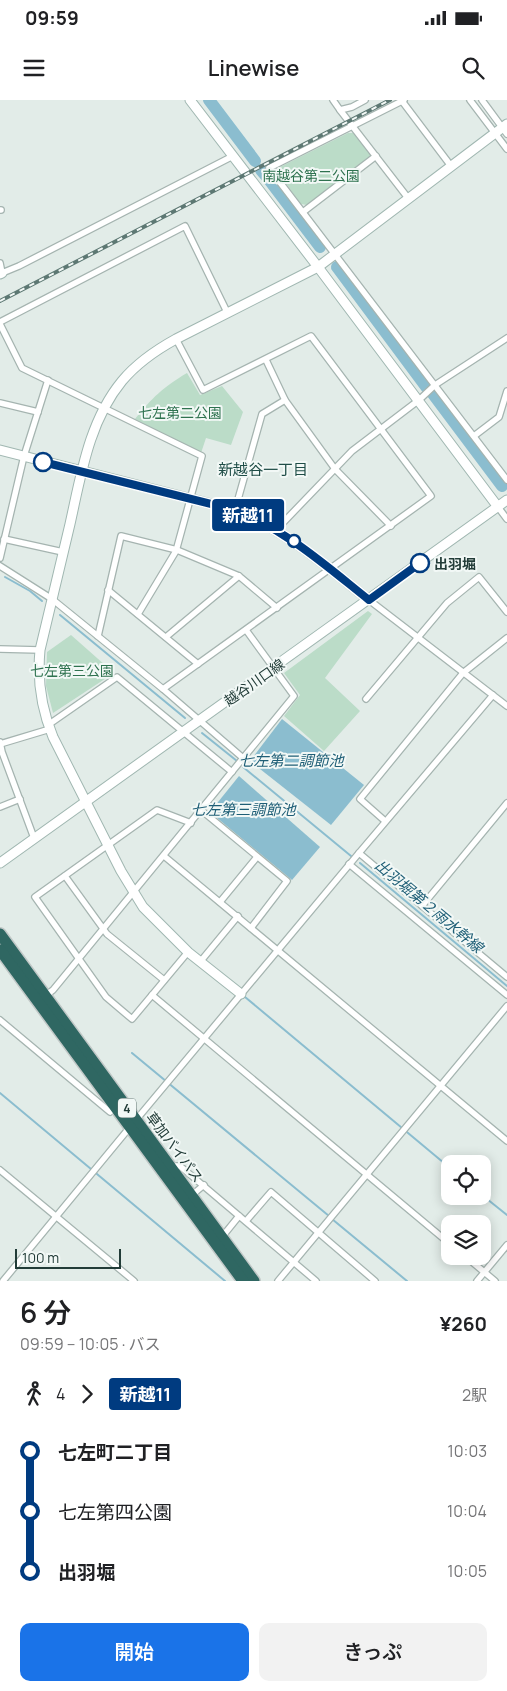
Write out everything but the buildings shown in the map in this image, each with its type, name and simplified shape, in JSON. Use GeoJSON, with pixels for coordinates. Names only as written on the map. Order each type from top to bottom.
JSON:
{"type":"FeatureCollection","features":[{"type":"Feature","properties":{"kind":"highway","name":"草加バイパス"},"geometry":{"type":"LineString","coordinates":[[0,934],[243,1281]]}},
{"type":"Feature","properties":{"kind":"highway","name":"草加バイパス"},"geometry":{"type":"LineString","coordinates":[[0,950],[115,1107],[133,1124],[172,1168],[254,1281]]}},
{"type":"Feature","properties":{"kind":"street"},"geometry":{"type":"LineString","coordinates":[[190,100],[419,400],[507,519]]}},
{"type":"Feature","properties":{"kind":"street"},"geometry":{"type":"LineString","coordinates":[[333,100],[408,198]]}},
{"type":"Feature","properties":{"kind":"street"},"geometry":{"type":"LineString","coordinates":[[340,110],[352,107],[365,100]]}},
{"type":"Feature","properties":{"kind":"street"},"geometry":{"type":"LineString","coordinates":[[452,166],[403,100],[269,168],[507,480]]}},
{"type":"Feature","properties":{"kind":"street"},"geometry":{"type":"LineString","coordinates":[[470,100],[503,130]]}},
{"type":"Feature","properties":{"kind":"street"},"geometry":{"type":"LineString","coordinates":[[482,100],[503,130],[507,149]]}},
{"type":"Feature","properties":{"kind":"street"},"geometry":{"type":"LineString","coordinates":[[241,994],[188,952],[154,920],[133,893],[44,716],[40,690],[40,650],[92,436],[104,408],[122,381],[159,348],[318,267],[408,198],[503,130]]}},
{"type":"Feature","properties":{"kind":"street"},"geometry":{"type":"LineString","coordinates":[[0,263],[1,273],[233,156]]}},
{"type":"Feature","properties":{"kind":"street"},"geometry":{"type":"LineString","coordinates":[[303,212],[376,156]]}},
{"type":"Feature","properties":{"kind":"street"},"geometry":{"type":"LineString","coordinates":[[138,614],[177,550],[202,456],[22,368],[0,323],[185,226],[227,312]]}},
{"type":"Feature","properties":{"kind":"street"},"geometry":{"type":"LineString","coordinates":[[163,689],[431,496],[311,336],[203,390],[176,339]]}},
{"type":"Feature","properties":{"kind":"street"},"geometry":{"type":"LineString","coordinates":[[277,529],[352,451],[436,385],[507,338]]}},
{"type":"Feature","properties":{"kind":"street"},"geometry":{"type":"LineString","coordinates":[[266,360],[285,400],[335,469],[390,526]]}},
{"type":"Feature","properties":{"kind":"street"},"geometry":{"type":"LineString","coordinates":[[0,558],[24,456],[48,380]]}},
{"type":"Feature","properties":{"kind":"street"},"geometry":{"type":"LineString","coordinates":[[474,436],[498,417],[507,391]]}},
{"type":"Feature","properties":{"kind":"street"},"geometry":{"type":"LineString","coordinates":[[235,510],[262,414],[285,400]]}},
{"type":"Feature","properties":{"kind":"street"},"geometry":{"type":"LineString","coordinates":[[0,403],[38,412]]}},
{"type":"Feature","properties":{"kind":"street"},"geometry":{"type":"LineString","coordinates":[[0,450],[190,498],[235,510],[256,518],[277,529],[507,706]]}},
{"type":"Feature","properties":{"kind":"street","name":"越谷川口線"},"geometry":{"type":"LineString","coordinates":[[0,863],[507,500]]}},
{"type":"Feature","properties":{"kind":"street"},"geometry":{"type":"LineString","coordinates":[[98,636],[120,536],[177,550],[239,576],[277,608]]}},
{"type":"Feature","properties":{"kind":"street"},"geometry":{"type":"LineString","coordinates":[[4,539],[63,552]]}},
{"type":"Feature","properties":{"kind":"street"},"geometry":{"type":"LineString","coordinates":[[0,566],[52,600],[98,636],[243,758]]}},
{"type":"Feature","properties":{"kind":"street"},"geometry":{"type":"LineString","coordinates":[[166,637],[239,576]]}},
{"type":"Feature","properties":{"kind":"street"},"geometry":{"type":"LineString","coordinates":[[366,699],[447,603],[479,577],[507,612]]}},
{"type":"Feature","properties":{"kind":"street"},"geometry":{"type":"LineString","coordinates":[[108,590],[198,664]]}},
{"type":"Feature","properties":{"kind":"street"},"geometry":{"type":"LineString","coordinates":[[45,996],[53,990],[79,959],[294,696],[246,630]]}},
{"type":"Feature","properties":{"kind":"street"},"geometry":{"type":"LineString","coordinates":[[386,821],[360,799],[463,673],[507,638]]}},
{"type":"Feature","properties":{"kind":"street"},"geometry":{"type":"LineString","coordinates":[[0,649],[40,650]]}},
{"type":"Feature","properties":{"kind":"street"},"geometry":{"type":"LineString","coordinates":[[34,838],[0,743],[49,727],[117,676],[232,772]]}},
{"type":"Feature","properties":{"kind":"street"},"geometry":{"type":"LineString","coordinates":[[3,1281],[204,1038],[493,696]]}},
{"type":"Feature","properties":{"kind":"street"},"geometry":{"type":"LineString","coordinates":[[0,807],[20,799]]}},
{"type":"Feature","properties":{"kind":"street"},"geometry":{"type":"LineString","coordinates":[[422,906],[507,803]]}},
{"type":"Feature","properties":{"kind":"street"},"geometry":{"type":"LineString","coordinates":[[188,952],[132,1019],[106,997],[35,897],[157,810],[191,823]]}},
{"type":"Feature","properties":{"kind":"street"},"geometry":{"type":"LineString","coordinates":[[201,810],[287,881],[251,928]]}},
{"type":"Feature","properties":{"kind":"street"},"geometry":{"type":"LineString","coordinates":[[359,853],[507,977]]}},
{"type":"Feature","properties":{"kind":"street"},"geometry":{"type":"LineString","coordinates":[[164,856],[507,1141]]}},
{"type":"Feature","properties":{"kind":"street"},"geometry":{"type":"LineString","coordinates":[[220,902],[257,857]]}},
{"type":"Feature","properties":{"kind":"street"},"geometry":{"type":"LineString","coordinates":[[350,864],[507,995]]}},
{"type":"Feature","properties":{"kind":"street"},"geometry":{"type":"LineString","coordinates":[[65,876],[103,929],[164,980]]}},
{"type":"Feature","properties":{"kind":"street"},"geometry":{"type":"LineString","coordinates":[[200,962],[238,916]]}},
{"type":"Feature","properties":{"kind":"street"},"geometry":{"type":"LineString","coordinates":[[152,995],[441,1236]]}},
{"type":"Feature","properties":{"kind":"street"},"geometry":{"type":"LineString","coordinates":[[278,1281],[507,1006]]}},
{"type":"Feature","properties":{"kind":"street"},"geometry":{"type":"LineString","coordinates":[[0,1020],[110,1112],[115,1107]]}},
{"type":"Feature","properties":{"kind":"street"},"geometry":{"type":"LineString","coordinates":[[172,1168],[180,1166],[316,1281]]}},
{"type":"Feature","properties":{"kind":"street"},"geometry":{"type":"LineString","coordinates":[[0,1170],[134,1281]]}},
{"type":"Feature","properties":{"kind":"street"},"geometry":{"type":"LineString","coordinates":[[192,1195],[204,1185]]}},
{"type":"Feature","properties":{"kind":"street"},"geometry":{"type":"LineString","coordinates":[[246,1221],[271,1192],[375,1281]]}},
{"type":"Feature","properties":{"kind":"street"},"geometry":{"type":"LineString","coordinates":[[222,1237],[239,1216]]}},
{"type":"Feature","properties":{"kind":"street"},"geometry":{"type":"LineString","coordinates":[[477,1281],[507,1245]]}},
{"type":"Feature","properties":{"kind":"street"},"geometry":{"type":"LineString","coordinates":[[476,1265],[495,1281]]}},
{"type":"Feature","properties":{"kind":"green space","name":"南越谷第二公園"},"geometry":{"type":"Polygon","coordinates":[[[348,133],[353,133],[370,154],[370,157],[307,205],[301,204],[279,174],[280,167],[348,133]]]}},
{"type":"Feature","properties":{"kind":"green space","name":"七左第二公園"},"geometry":{"type":"Polygon","coordinates":[[[187,373],[200,395],[222,386],[243,412],[231,445],[206,438],[201,453],[135,419],[158,393],[187,373]]]}},
{"type":"Feature","properties":{"kind":"green space"},"geometry":{"type":"Polygon","coordinates":[[[368,611],[372,614],[325,678],[360,711],[324,751],[284,716],[300,695],[284,673],[368,611]]]}},
{"type":"Feature","properties":{"kind":"green space","name":"七左第三公園"},"geometry":{"type":"Polygon","coordinates":[[[71,635],[114,673],[53,713],[46,686],[47,652],[71,635]]]}},
{"type":"Feature","properties":{"kind":"water","name":"七左第二調節池"},"geometry":{"type":"Polygon","coordinates":[[[282,719],[364,785],[331,825],[250,761],[282,719]]]}},
{"type":"Feature","properties":{"kind":"water","name":"七左第三調節池"},"geometry":{"type":"Polygon","coordinates":[[[239,776],[320,847],[292,880],[210,812],[239,776]]]}},
{"type":"Feature","properties":{"kind":"waterway"},"geometry":{"type":"LineString","coordinates":[[209,100],[255,161]]}},
{"type":"Feature","properties":{"kind":"waterway"},"geometry":{"type":"LineString","coordinates":[[261,170],[267,177]]}},
{"type":"Feature","properties":{"kind":"waterway"},"geometry":{"type":"LineString","coordinates":[[270,181],[320,247]]}},
{"type":"Feature","properties":{"kind":"waterway"},"geometry":{"type":"LineString","coordinates":[[337,267],[427,388]]}},
{"type":"Feature","properties":{"kind":"waterway"},"geometry":{"type":"LineString","coordinates":[[433,394],[502,486]]}},
{"type":"Feature","properties":{"kind":"waterway","name":"出羽堀第２雨水幹線"},"geometry":{"type":"LineString","coordinates":[[5,577],[30,591],[42,601]]}},
{"type":"Feature","properties":{"kind":"waterway","name":"出羽堀第２雨水幹線"},"geometry":{"type":"LineString","coordinates":[[60,615],[185,718]]}},
{"type":"Feature","properties":{"kind":"waterway","name":"出羽堀第２雨水幹線"},"geometry":{"type":"LineString","coordinates":[[202,733],[237,761]]}},
{"type":"Feature","properties":{"kind":"waterway","name":"出羽堀第２雨水幹線"},"geometry":{"type":"LineString","coordinates":[[243,767],[351,856]]}},
{"type":"Feature","properties":{"kind":"waterway","name":"出羽堀第２雨水幹線"},"geometry":{"type":"LineString","coordinates":[[360,863],[507,986]]}},
{"type":"Feature","properties":{"kind":"waterway"},"geometry":{"type":"LineString","coordinates":[[245,997],[441,1160]]}},
{"type":"Feature","properties":{"kind":"waterway"},"geometry":{"type":"LineString","coordinates":[[132,1053],[329,1216]]}},
{"type":"Feature","properties":{"kind":"waterway"},"geometry":{"type":"LineString","coordinates":[[0,1093],[225,1281]]}},
{"type":"Feature","properties":{"kind":"waterway"},"geometry":{"type":"LineString","coordinates":[[491,1202],[507,1215]]}},
{"type":"Feature","properties":{"kind":"waterway"},"geometry":{"type":"LineString","coordinates":[[332,1219],[407,1281]]}},
{"type":"Feature","properties":{"kind":"railway"},"geometry":{"type":"LineString","coordinates":[[0,301],[390,100]]}},
{"type":"Feature","properties":{"kind":"bus line","name":"新越11"},"geometry":{"type":"LineString","coordinates":[[43,462],[235,510],[256,518],[291,538],[369,600],[420,563]]}},
{"type":"Feature","properties":{"kind":"place","name":"出羽堀"},"geometry":{"type":"Point","coordinates":[420,563]}},
{"type":"Feature","properties":{"kind":"district","name":"新越谷一丁目"},"geometry":{"type":"Point","coordinates":[263,469]}}]}
